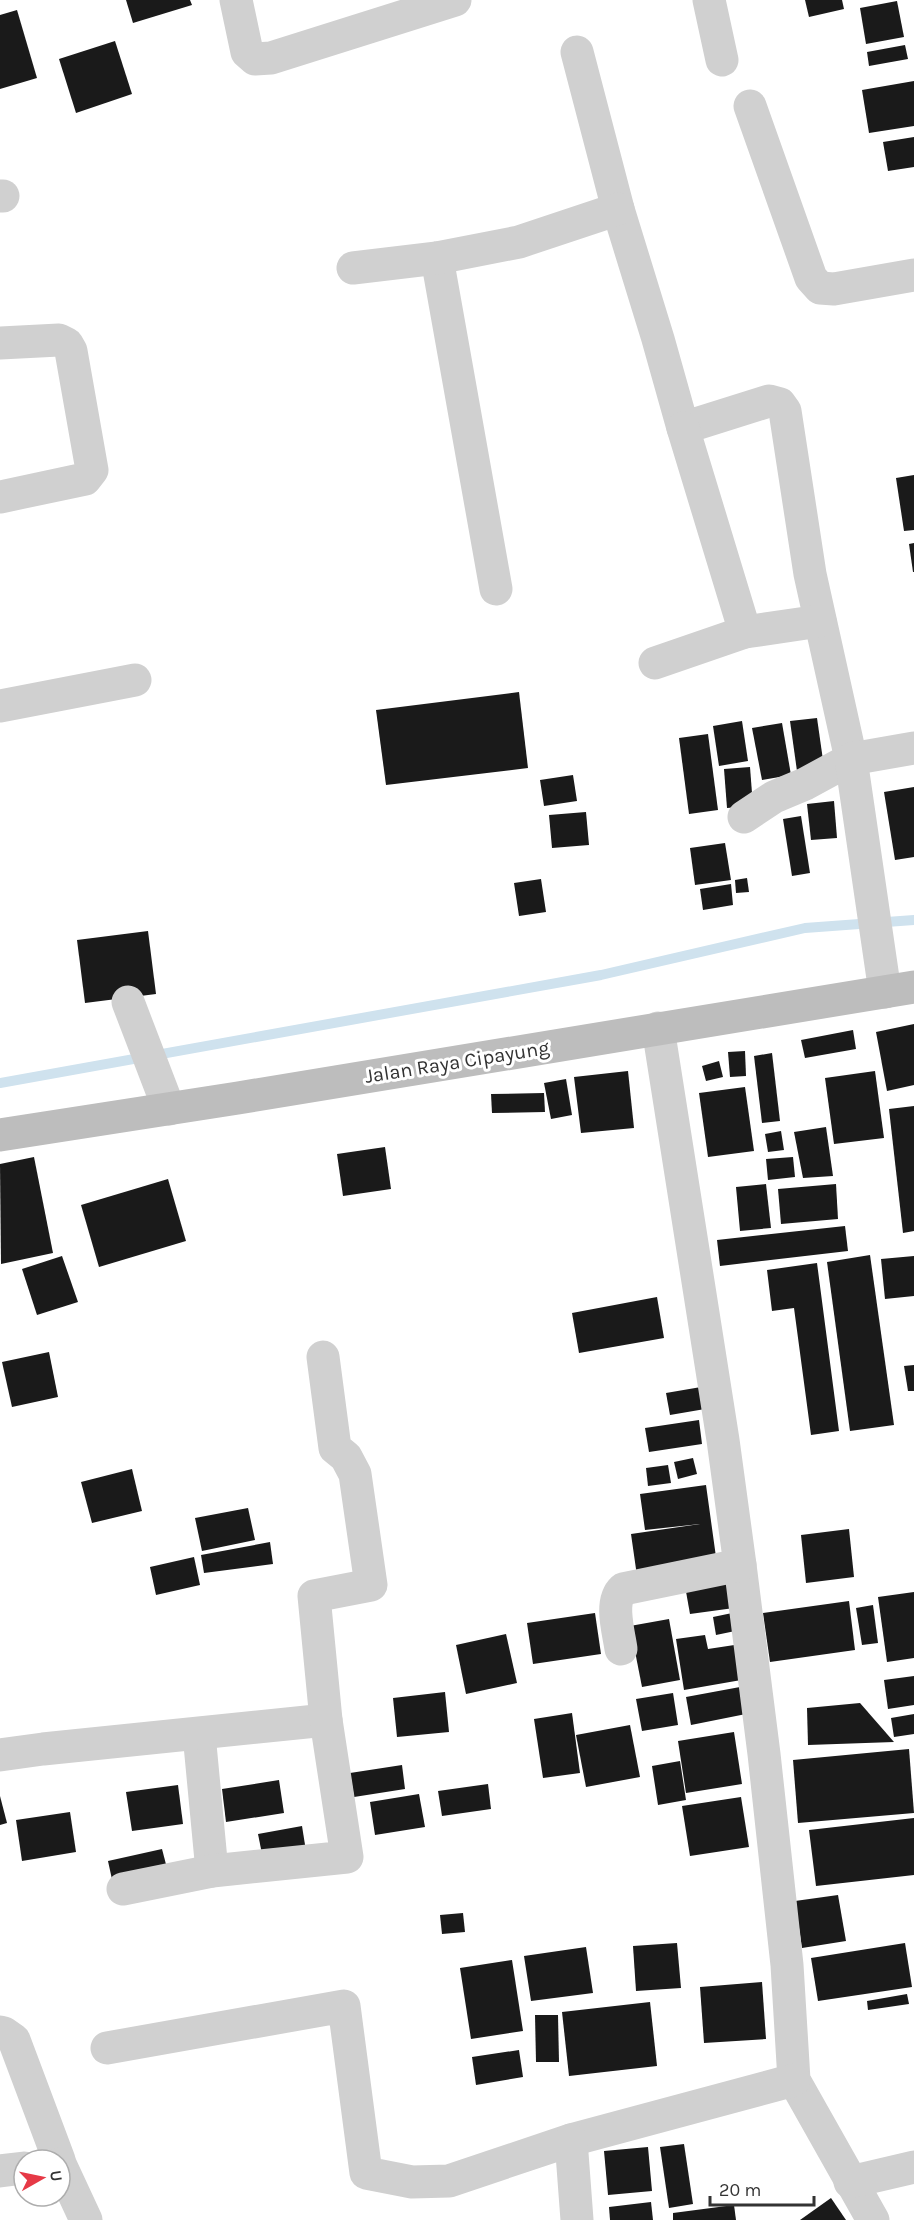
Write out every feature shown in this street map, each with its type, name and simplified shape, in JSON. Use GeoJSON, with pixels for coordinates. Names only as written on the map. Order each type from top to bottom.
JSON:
{"type":"FeatureCollection","features":[{"type":"Feature","properties":{"kind":"main road","name":"Jalan Raya Cipayung"},"geometry":{"type":"LineString","coordinates":[[0,1135],[164,1097],[658,1028],[893,982]]}},
{"type":"Feature","properties":{"kind":"street"},"geometry":{"type":"LineString","coordinates":[[236,0],[247,52],[255,59],[271,58],[455,0]]}},
{"type":"Feature","properties":{"kind":"street"},"geometry":{"type":"LineString","coordinates":[[709,0],[722,60]]}},
{"type":"Feature","properties":{"kind":"street"},"geometry":{"type":"LineString","coordinates":[[577,52],[618,209],[746,632]]}},
{"type":"Feature","properties":{"kind":"street"},"geometry":{"type":"LineString","coordinates":[[750,106],[811,278],[820,288],[834,289],[914,278]]}},
{"type":"Feature","properties":{"kind":"street"},"geometry":{"type":"LineString","coordinates":[[353,268],[437,258],[519,242],[618,209]]}},
{"type":"Feature","properties":{"kind":"street"},"geometry":{"type":"LineString","coordinates":[[437,258],[495,589]]}},
{"type":"Feature","properties":{"kind":"street"},"geometry":{"type":"LineString","coordinates":[[0,343],[59,340],[67,344],[71,351],[92,470],[85,479],[0,497]]}},
{"type":"Feature","properties":{"kind":"street"},"geometry":{"type":"LineString","coordinates":[[683,428],[769,401],[780,404],[785,411],[810,574],[850,759],[869,893],[893,982]]}},
{"type":"Feature","properties":{"kind":"street"},"geometry":{"type":"LineString","coordinates":[[655,663],[746,632],[820,621]]}},
{"type":"Feature","properties":{"kind":"street"},"geometry":{"type":"LineString","coordinates":[[0,706],[135,680]]}},
{"type":"Feature","properties":{"kind":"street"},"geometry":{"type":"LineString","coordinates":[[744,817],[774,796],[805,784],[850,759],[914,748]]}},
{"type":"Feature","properties":{"kind":"street"},"geometry":{"type":"LineString","coordinates":[[128,1002],[164,1097]]}},
{"type":"Feature","properties":{"kind":"street"},"geometry":{"type":"LineString","coordinates":[[658,1028],[723,1440],[740,1565],[787,1965],[794,2080],[873,2220]]}},
{"type":"Feature","properties":{"kind":"street"},"geometry":{"type":"LineString","coordinates":[[123,1889],[212,1871],[348,1857],[326,1720],[314,1596],[371,1585],[355,1474],[346,1457],[335,1448],[323,1357]]}},
{"type":"Feature","properties":{"kind":"street"},"geometry":{"type":"LineString","coordinates":[[621,1649],[616,1604],[622,1589],[740,1565]]}},
{"type":"Feature","properties":{"kind":"street"},"geometry":{"type":"LineString","coordinates":[[0,1755],[326,1720]]}},
{"type":"Feature","properties":{"kind":"street"},"geometry":{"type":"LineString","coordinates":[[199,1734],[212,1871]]}},
{"type":"Feature","properties":{"kind":"street"},"geometry":{"type":"LineString","coordinates":[[107,2048],[344,2006],[366,2173],[412,2182],[449,2181],[571,2140],[794,2080]]}},
{"type":"Feature","properties":{"kind":"street"},"geometry":{"type":"LineString","coordinates":[[0,2032],[4,2032],[14,2040],[54,2148]]}},
{"type":"Feature","properties":{"kind":"street"},"geometry":{"type":"LineString","coordinates":[[571,2140],[577,2220]]}},
{"type":"Feature","properties":{"kind":"street"},"geometry":{"type":"LineString","coordinates":[[850,2182],[914,2168]]}},
{"type":"Feature","properties":{"kind":"street"},"geometry":{"type":"LineString","coordinates":[[72,2190],[86,2220]]}},
{"type":"Feature","properties":{"kind":"building"},"geometry":{"type":"Polygon","coordinates":[[[126,0],[190,0],[192,5],[133,23],[126,0]]]}},
{"type":"Feature","properties":{"kind":"building"},"geometry":{"type":"Polygon","coordinates":[[[805,0],[842,0],[844,9],[809,17],[805,0]]]}},
{"type":"Feature","properties":{"kind":"building"},"geometry":{"type":"Polygon","coordinates":[[[897,1],[904,37],[866,44],[860,8],[897,1]]]}},
{"type":"Feature","properties":{"kind":"building"},"geometry":{"type":"Polygon","coordinates":[[[17,10],[37,78],[0,89],[0,15],[17,10]]]}},
{"type":"Feature","properties":{"kind":"building"},"geometry":{"type":"Polygon","coordinates":[[[115,41],[132,94],[76,113],[59,59],[115,41]]]}},
{"type":"Feature","properties":{"kind":"building"},"geometry":{"type":"Polygon","coordinates":[[[905,45],[908,59],[869,66],[867,52],[905,45]]]}},
{"type":"Feature","properties":{"kind":"building"},"geometry":{"type":"Polygon","coordinates":[[[914,81],[914,126],[869,133],[862,90],[914,81]]]}},
{"type":"Feature","properties":{"kind":"building"},"geometry":{"type":"Polygon","coordinates":[[[914,137],[914,167],[888,171],[883,142],[914,137]]]}},
{"type":"Feature","properties":{"kind":"building"},"geometry":{"type":"Polygon","coordinates":[[[914,475],[914,530],[904,531],[896,478],[914,475]]]}},
{"type":"Feature","properties":{"kind":"building"},"geometry":{"type":"Polygon","coordinates":[[[914,543],[914,572],[913,572],[909,544],[914,543]]]}},
{"type":"Feature","properties":{"kind":"building"},"geometry":{"type":"Polygon","coordinates":[[[519,692],[528,768],[386,785],[376,710],[519,692]]]}},
{"type":"Feature","properties":{"kind":"building"},"geometry":{"type":"Polygon","coordinates":[[[817,718],[824,767],[797,771],[790,721],[817,718]]]}},
{"type":"Feature","properties":{"kind":"building"},"geometry":{"type":"Polygon","coordinates":[[[742,721],[748,761],[719,766],[713,726],[742,721]]]}},
{"type":"Feature","properties":{"kind":"building"},"geometry":{"type":"Polygon","coordinates":[[[782,723],[791,775],[762,780],[752,728],[782,723]]]}},
{"type":"Feature","properties":{"kind":"building"},"geometry":{"type":"Polygon","coordinates":[[[708,734],[718,810],[689,814],[679,738],[708,734]]]}},
{"type":"Feature","properties":{"kind":"building"},"geometry":{"type":"Polygon","coordinates":[[[750,767],[753,806],[727,808],[724,769],[750,767]]]}},
{"type":"Feature","properties":{"kind":"building"},"geometry":{"type":"Polygon","coordinates":[[[573,775],[577,801],[544,806],[540,780],[573,775]]]}},
{"type":"Feature","properties":{"kind":"building"},"geometry":{"type":"Polygon","coordinates":[[[914,787],[914,857],[895,860],[884,792],[914,787]]]}},
{"type":"Feature","properties":{"kind":"building"},"geometry":{"type":"Polygon","coordinates":[[[834,801],[837,838],[811,840],[807,804],[834,801]]]}},
{"type":"Feature","properties":{"kind":"building"},"geometry":{"type":"Polygon","coordinates":[[[586,812],[589,845],[552,848],[549,815],[586,812]]]}},
{"type":"Feature","properties":{"kind":"building"},"geometry":{"type":"Polygon","coordinates":[[[801,816],[810,873],[792,876],[783,819],[801,816]]]}},
{"type":"Feature","properties":{"kind":"building"},"geometry":{"type":"Polygon","coordinates":[[[725,843],[731,880],[695,885],[690,848],[725,843]]]}},
{"type":"Feature","properties":{"kind":"building"},"geometry":{"type":"Polygon","coordinates":[[[747,878],[749,892],[736,893],[735,880],[747,878]]]}},
{"type":"Feature","properties":{"kind":"building"},"geometry":{"type":"Polygon","coordinates":[[[541,879],[546,912],[519,916],[514,883],[541,879]]]}},
{"type":"Feature","properties":{"kind":"building"},"geometry":{"type":"Polygon","coordinates":[[[731,884],[733,905],[703,910],[700,889],[731,884]]]}},
{"type":"Feature","properties":{"kind":"building"},"geometry":{"type":"Polygon","coordinates":[[[148,931],[156,994],[85,1003],[77,940],[148,931]]]}},
{"type":"Feature","properties":{"kind":"building"},"geometry":{"type":"Polygon","coordinates":[[[914,1024],[914,1085],[887,1091],[876,1032],[914,1024]]]}},
{"type":"Feature","properties":{"kind":"building"},"geometry":{"type":"Polygon","coordinates":[[[853,1030],[856,1049],[805,1058],[801,1040],[853,1030]]]}},
{"type":"Feature","properties":{"kind":"building"},"geometry":{"type":"Polygon","coordinates":[[[745,1051],[746,1076],[730,1077],[728,1052],[745,1051]]]}},
{"type":"Feature","properties":{"kind":"building"},"geometry":{"type":"Polygon","coordinates":[[[772,1053],[780,1121],[762,1123],[754,1056],[772,1053]]]}},
{"type":"Feature","properties":{"kind":"building"},"geometry":{"type":"Polygon","coordinates":[[[719,1061],[723,1077],[706,1081],[702,1066],[719,1061]]]}},
{"type":"Feature","properties":{"kind":"building"},"geometry":{"type":"Polygon","coordinates":[[[628,1071],[634,1128],[581,1133],[574,1077],[628,1071]]]}},
{"type":"Feature","properties":{"kind":"building"},"geometry":{"type":"Polygon","coordinates":[[[875,1071],[884,1138],[834,1144],[825,1078],[875,1071]]]}},
{"type":"Feature","properties":{"kind":"building"},"geometry":{"type":"Polygon","coordinates":[[[566,1079],[572,1115],[551,1119],[544,1083],[566,1079]]]}},
{"type":"Feature","properties":{"kind":"building"},"geometry":{"type":"Polygon","coordinates":[[[745,1087],[754,1151],[708,1157],[699,1093],[745,1087]]]}},
{"type":"Feature","properties":{"kind":"building"},"geometry":{"type":"Polygon","coordinates":[[[544,1093],[545,1112],[492,1113],[491,1094],[544,1093]]]}},
{"type":"Feature","properties":{"kind":"building"},"geometry":{"type":"Polygon","coordinates":[[[914,1106],[914,1231],[903,1233],[889,1109],[914,1106]]]}},
{"type":"Feature","properties":{"kind":"building"},"geometry":{"type":"Polygon","coordinates":[[[826,1127],[833,1176],[803,1178],[794,1132],[826,1127]]]}},
{"type":"Feature","properties":{"kind":"building"},"geometry":{"type":"Polygon","coordinates":[[[781,1131],[784,1150],[768,1152],[765,1134],[781,1131]]]}},
{"type":"Feature","properties":{"kind":"building"},"geometry":{"type":"Polygon","coordinates":[[[385,1147],[391,1189],[343,1196],[337,1154],[385,1147]]]}},
{"type":"Feature","properties":{"kind":"building"},"geometry":{"type":"Polygon","coordinates":[[[34,1157],[53,1253],[1,1264],[0,1164],[34,1157]]]}},
{"type":"Feature","properties":{"kind":"building"},"geometry":{"type":"Polygon","coordinates":[[[793,1157],[795,1177],[768,1180],[766,1159],[793,1157]]]}},
{"type":"Feature","properties":{"kind":"building"},"geometry":{"type":"Polygon","coordinates":[[[168,1179],[186,1241],[99,1267],[81,1205],[168,1179]]]}},
{"type":"Feature","properties":{"kind":"building"},"geometry":{"type":"Polygon","coordinates":[[[766,1184],[771,1228],[740,1231],[736,1187],[766,1184]]]}},
{"type":"Feature","properties":{"kind":"building"},"geometry":{"type":"Polygon","coordinates":[[[836,1184],[838,1219],[781,1224],[778,1189],[836,1184]]]}},
{"type":"Feature","properties":{"kind":"building"},"geometry":{"type":"Polygon","coordinates":[[[845,1226],[848,1251],[720,1266],[717,1240],[845,1226]]]}},
{"type":"Feature","properties":{"kind":"building"},"geometry":{"type":"Polygon","coordinates":[[[870,1255],[894,1425],[850,1431],[827,1262],[870,1255]]]}},
{"type":"Feature","properties":{"kind":"building"},"geometry":{"type":"Polygon","coordinates":[[[62,1256],[78,1302],[37,1315],[22,1269],[62,1256]]]}},
{"type":"Feature","properties":{"kind":"building"},"geometry":{"type":"Polygon","coordinates":[[[914,1256],[914,1296],[885,1299],[881,1259],[914,1256]]]}},
{"type":"Feature","properties":{"kind":"building"},"geometry":{"type":"Polygon","coordinates":[[[817,1263],[839,1431],[811,1435],[794,1308],[772,1311],[767,1270],[817,1263]]]}},
{"type":"Feature","properties":{"kind":"building"},"geometry":{"type":"Polygon","coordinates":[[[657,1297],[664,1338],[579,1353],[572,1313],[657,1297]]]}},
{"type":"Feature","properties":{"kind":"building"},"geometry":{"type":"Polygon","coordinates":[[[49,1352],[58,1397],[12,1407],[2,1362],[49,1352]]]}},
{"type":"Feature","properties":{"kind":"building"},"geometry":{"type":"Polygon","coordinates":[[[914,1365],[914,1391],[908,1391],[904,1366],[914,1365]]]}},
{"type":"Feature","properties":{"kind":"building"},"geometry":{"type":"Polygon","coordinates":[[[701,1387],[705,1409],[670,1415],[666,1393],[701,1387]]]}},
{"type":"Feature","properties":{"kind":"building"},"geometry":{"type":"Polygon","coordinates":[[[699,1420],[702,1444],[649,1452],[645,1428],[699,1420]]]}},
{"type":"Feature","properties":{"kind":"building"},"geometry":{"type":"Polygon","coordinates":[[[693,1458],[697,1474],[678,1479],[674,1462],[693,1458]]]}},
{"type":"Feature","properties":{"kind":"building"},"geometry":{"type":"Polygon","coordinates":[[[668,1465],[671,1483],[648,1486],[646,1468],[668,1465]]]}},
{"type":"Feature","properties":{"kind":"building"},"geometry":{"type":"Polygon","coordinates":[[[132,1469],[142,1511],[92,1523],[81,1482],[132,1469]]]}},
{"type":"Feature","properties":{"kind":"building"},"geometry":{"type":"Polygon","coordinates":[[[706,1485],[716,1557],[638,1583],[631,1534],[700,1524],[645,1530],[640,1494],[706,1485]]]}},
{"type":"Feature","properties":{"kind":"building"},"geometry":{"type":"Polygon","coordinates":[[[248,1508],[255,1540],[202,1551],[195,1518],[248,1508]]]}},
{"type":"Feature","properties":{"kind":"building"},"geometry":{"type":"Polygon","coordinates":[[[849,1529],[854,1577],[806,1583],[801,1535],[849,1529]]]}},
{"type":"Feature","properties":{"kind":"building"},"geometry":{"type":"Polygon","coordinates":[[[270,1542],[273,1564],[204,1573],[201,1555],[270,1542]]]}},
{"type":"Feature","properties":{"kind":"building"},"geometry":{"type":"Polygon","coordinates":[[[194,1557],[200,1585],[156,1595],[150,1567],[194,1557]]]}},
{"type":"Feature","properties":{"kind":"building"},"geometry":{"type":"Polygon","coordinates":[[[730,1580],[734,1608],[690,1614],[685,1586],[730,1580]]]}},
{"type":"Feature","properties":{"kind":"building"},"geometry":{"type":"Polygon","coordinates":[[[914,1592],[914,1658],[887,1662],[878,1597],[914,1592]]]}},
{"type":"Feature","properties":{"kind":"building"},"geometry":{"type":"Polygon","coordinates":[[[849,1601],[855,1650],[770,1662],[763,1613],[849,1601]]]}},
{"type":"Feature","properties":{"kind":"building"},"geometry":{"type":"Polygon","coordinates":[[[873,1605],[878,1643],[862,1645],[856,1608],[873,1605]]]}},
{"type":"Feature","properties":{"kind":"building"},"geometry":{"type":"Polygon","coordinates":[[[737,1612],[740,1630],[716,1635],[713,1617],[737,1612]]]}},
{"type":"Feature","properties":{"kind":"building"},"geometry":{"type":"Polygon","coordinates":[[[595,1613],[601,1654],[533,1664],[527,1623],[595,1613]]]}},
{"type":"Feature","properties":{"kind":"building"},"geometry":{"type":"Polygon","coordinates":[[[669,1619],[680,1680],[642,1687],[630,1626],[669,1619]]]}},
{"type":"Feature","properties":{"kind":"building"},"geometry":{"type":"Polygon","coordinates":[[[506,1634],[517,1683],[466,1694],[456,1645],[506,1634]]]}},
{"type":"Feature","properties":{"kind":"building"},"geometry":{"type":"Polygon","coordinates":[[[705,1635],[708,1649],[741,1644],[747,1679],[684,1690],[676,1639],[705,1635]]]}},
{"type":"Feature","properties":{"kind":"building"},"geometry":{"type":"Polygon","coordinates":[[[914,1676],[914,1705],[888,1709],[884,1680],[914,1676]]]}},
{"type":"Feature","properties":{"kind":"building"},"geometry":{"type":"Polygon","coordinates":[[[740,1687],[746,1714],[691,1725],[686,1697],[740,1687]]]}},
{"type":"Feature","properties":{"kind":"building"},"geometry":{"type":"Polygon","coordinates":[[[445,1692],[449,1732],[397,1737],[393,1698],[445,1692]]]}},
{"type":"Feature","properties":{"kind":"building"},"geometry":{"type":"Polygon","coordinates":[[[673,1693],[678,1725],[642,1731],[636,1699],[673,1693]]]}},
{"type":"Feature","properties":{"kind":"building"},"geometry":{"type":"Polygon","coordinates":[[[860,1703],[894,1742],[808,1745],[807,1708],[860,1703]]]}},
{"type":"Feature","properties":{"kind":"building"},"geometry":{"type":"Polygon","coordinates":[[[572,1713],[580,1773],[543,1778],[534,1719],[572,1713]]]}},
{"type":"Feature","properties":{"kind":"building"},"geometry":{"type":"Polygon","coordinates":[[[914,1714],[914,1734],[894,1737],[891,1718],[914,1714]]]}},
{"type":"Feature","properties":{"kind":"building"},"geometry":{"type":"Polygon","coordinates":[[[630,1725],[640,1777],[586,1787],[576,1735],[630,1725]]]}},
{"type":"Feature","properties":{"kind":"building"},"geometry":{"type":"Polygon","coordinates":[[[734,1732],[742,1784],[686,1793],[678,1741],[734,1732]]]}},
{"type":"Feature","properties":{"kind":"building"},"geometry":{"type":"Polygon","coordinates":[[[909,1749],[914,1813],[798,1823],[793,1760],[909,1749]]]}},
{"type":"Feature","properties":{"kind":"building"},"geometry":{"type":"Polygon","coordinates":[[[680,1761],[686,1800],[658,1805],[652,1766],[680,1761]]]}},
{"type":"Feature","properties":{"kind":"building"},"geometry":{"type":"Polygon","coordinates":[[[402,1765],[405,1789],[354,1797],[350,1773],[402,1765]]]}},
{"type":"Feature","properties":{"kind":"building"},"geometry":{"type":"Polygon","coordinates":[[[279,1780],[284,1813],[226,1822],[222,1789],[279,1780]]]}},
{"type":"Feature","properties":{"kind":"building"},"geometry":{"type":"Polygon","coordinates":[[[488,1784],[491,1809],[442,1816],[438,1791],[488,1784]]]}},
{"type":"Feature","properties":{"kind":"building"},"geometry":{"type":"Polygon","coordinates":[[[178,1785],[183,1824],[132,1831],[126,1792],[178,1785]]]}},
{"type":"Feature","properties":{"kind":"building"},"geometry":{"type":"Polygon","coordinates":[[[419,1794],[425,1827],[375,1835],[370,1802],[419,1794]]]}},
{"type":"Feature","properties":{"kind":"building"},"geometry":{"type":"Polygon","coordinates":[[[0,1796],[7,1823],[0,1825],[0,1796]]]}},
{"type":"Feature","properties":{"kind":"building"},"geometry":{"type":"Polygon","coordinates":[[[741,1797],[749,1847],[690,1856],[682,1806],[741,1797]]]}},
{"type":"Feature","properties":{"kind":"building"},"geometry":{"type":"Polygon","coordinates":[[[70,1812],[76,1852],[22,1861],[16,1820],[70,1812]]]}},
{"type":"Feature","properties":{"kind":"building"},"geometry":{"type":"Polygon","coordinates":[[[914,1818],[914,1875],[816,1886],[809,1830],[914,1818]]]}},
{"type":"Feature","properties":{"kind":"building"},"geometry":{"type":"Polygon","coordinates":[[[302,1826],[306,1851],[263,1859],[258,1834],[302,1826]]]}},
{"type":"Feature","properties":{"kind":"building"},"geometry":{"type":"Polygon","coordinates":[[[162,1849],[168,1872],[113,1884],[108,1861],[162,1849]]]}},
{"type":"Feature","properties":{"kind":"building"},"geometry":{"type":"Polygon","coordinates":[[[838,1895],[846,1941],[802,1948],[795,1901],[838,1895]]]}},
{"type":"Feature","properties":{"kind":"building"},"geometry":{"type":"Polygon","coordinates":[[[463,1913],[465,1932],[442,1934],[440,1915],[463,1913]]]}},
{"type":"Feature","properties":{"kind":"building"},"geometry":{"type":"Polygon","coordinates":[[[677,1943],[681,1988],[636,1991],[633,1946],[677,1943]]]}},
{"type":"Feature","properties":{"kind":"building"},"geometry":{"type":"Polygon","coordinates":[[[905,1943],[912,1987],[818,2001],[811,1958],[905,1943]]]}},
{"type":"Feature","properties":{"kind":"building"},"geometry":{"type":"Polygon","coordinates":[[[586,1947],[593,1993],[531,2001],[524,1956],[586,1947]]]}},
{"type":"Feature","properties":{"kind":"building"},"geometry":{"type":"Polygon","coordinates":[[[512,1960],[523,2031],[471,2039],[460,1968],[512,1960]]]}},
{"type":"Feature","properties":{"kind":"building"},"geometry":{"type":"Polygon","coordinates":[[[762,1982],[766,2039],[704,2043],[700,1987],[762,1982]]]}},
{"type":"Feature","properties":{"kind":"building"},"geometry":{"type":"Polygon","coordinates":[[[907,1994],[909,2004],[868,2010],[867,2001],[907,1994]]]}},
{"type":"Feature","properties":{"kind":"building"},"geometry":{"type":"Polygon","coordinates":[[[650,2002],[657,2066],[569,2076],[562,2012],[650,2002]]]}},
{"type":"Feature","properties":{"kind":"building"},"geometry":{"type":"Polygon","coordinates":[[[535,2015],[558,2015],[559,2062],[536,2062],[535,2015]]]}},
{"type":"Feature","properties":{"kind":"building"},"geometry":{"type":"Polygon","coordinates":[[[519,2050],[523,2077],[476,2085],[472,2057],[519,2050]]]}},
{"type":"Feature","properties":{"kind":"building"},"geometry":{"type":"Polygon","coordinates":[[[684,2144],[693,2204],[669,2208],[660,2147],[684,2144]]]}},
{"type":"Feature","properties":{"kind":"building"},"geometry":{"type":"Polygon","coordinates":[[[648,2147],[652,2191],[608,2195],[604,2151],[648,2147]]]}},
{"type":"Feature","properties":{"kind":"building"},"geometry":{"type":"Polygon","coordinates":[[[831,2198],[846,2220],[800,2220],[831,2198]]]}},
{"type":"Feature","properties":{"kind":"building"},"geometry":{"type":"Polygon","coordinates":[[[651,2202],[653,2220],[610,2220],[609,2207],[651,2202]]]}},
{"type":"Feature","properties":{"kind":"building"},"geometry":{"type":"Polygon","coordinates":[[[734,2205],[736,2220],[673,2220],[673,2213],[734,2205]]]}},
{"type":"Feature","properties":{"kind":"waterway"},"geometry":{"type":"LineString","coordinates":[[0,1083],[601,975],[805,928],[914,920]]}}]}
